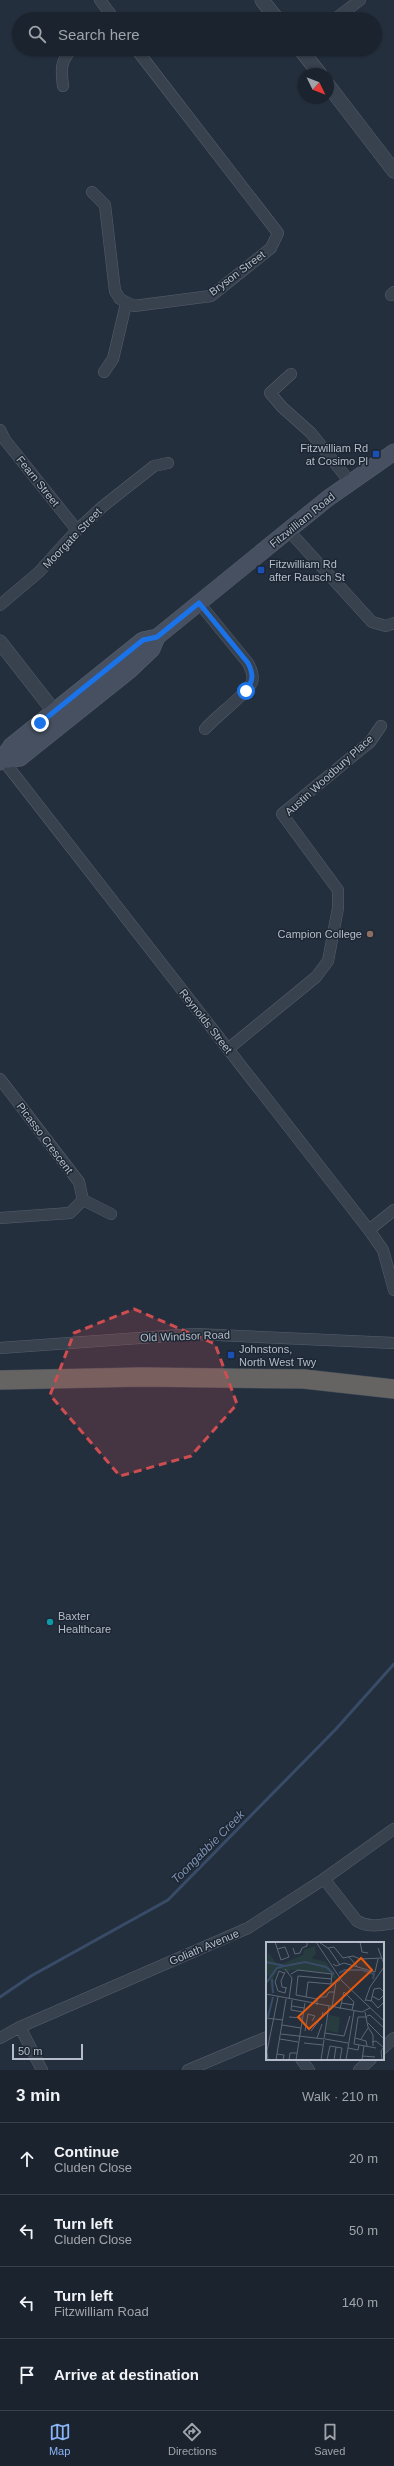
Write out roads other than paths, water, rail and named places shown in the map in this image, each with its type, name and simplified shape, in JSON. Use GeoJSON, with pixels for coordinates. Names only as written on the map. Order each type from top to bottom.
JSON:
{"type":"FeatureCollection","features":[{"type":"Feature","properties":{"kind":"highway"},"geometry":{"type":"LineString","coordinates":[[0,1380],[30,1381],[142,1377],[304,1379],[394,1389]]}},
{"type":"Feature","properties":{"kind":"highway"},"geometry":{"type":"LineString","coordinates":[[0,1385],[30,1381]]}},
{"type":"Feature","properties":{"kind":"main road","name":"Fitzwilliam Road"},"geometry":{"type":"LineString","coordinates":[[1,761],[20,758],[59,717],[130,670],[152,649],[157,637],[290,532],[350,482],[394,452]]}},
{"type":"Feature","properties":{"kind":"street"},"geometry":{"type":"LineString","coordinates":[[100,0],[108,12]]}},
{"type":"Feature","properties":{"kind":"street"},"geometry":{"type":"LineString","coordinates":[[262,0],[271,12]]}},
{"type":"Feature","properties":{"kind":"street"},"geometry":{"type":"LineString","coordinates":[[345,12],[360,0]]}},
{"type":"Feature","properties":{"kind":"street"},"geometry":{"type":"LineString","coordinates":[[63,86],[61,68],[65,56]]}},
{"type":"Feature","properties":{"kind":"street","name":"Bryson Street"},"geometry":{"type":"LineString","coordinates":[[126,304],[134,306],[211,296],[271,248],[278,234],[141,56]]}},
{"type":"Feature","properties":{"kind":"street"},"geometry":{"type":"LineString","coordinates":[[306,56],[315,68]]}},
{"type":"Feature","properties":{"kind":"street"},"geometry":{"type":"LineString","coordinates":[[334,92],[392,164]]}},
{"type":"Feature","properties":{"kind":"street"},"geometry":{"type":"LineString","coordinates":[[92,192],[105,205],[115,291],[120,299],[126,304],[113,359],[104,372]]}},
{"type":"Feature","properties":{"kind":"street"},"geometry":{"type":"LineString","coordinates":[[291,374],[270,393],[282,407],[311,433],[350,482]]}},
{"type":"Feature","properties":{"kind":"street","name":"Fearn Street"},"geometry":{"type":"LineString","coordinates":[[0,430],[5,440],[77,530]]}},
{"type":"Feature","properties":{"kind":"street","name":"Moorgate Street"},"geometry":{"type":"LineString","coordinates":[[0,605],[39,572],[77,530],[102,507],[154,466],[168,463]]}},
{"type":"Feature","properties":{"kind":"street"},"geometry":{"type":"LineString","coordinates":[[290,532],[372,622],[386,626],[394,623]]}},
{"type":"Feature","properties":{"kind":"street"},"geometry":{"type":"LineString","coordinates":[[199,603],[248,663],[252,673],[252,682],[246,691],[216,716],[205,729]]}},
{"type":"Feature","properties":{"kind":"street"},"geometry":{"type":"LineString","coordinates":[[0,642],[59,717]]}},
{"type":"Feature","properties":{"kind":"street","name":"Austin Woodbury Place"},"geometry":{"type":"LineString","coordinates":[[228,1049],[316,977],[328,961],[338,908],[338,890],[282,814],[370,742],[381,726]]}},
{"type":"Feature","properties":{"kind":"street","name":"Reynolds Street"},"geometry":{"type":"LineString","coordinates":[[1,761],[369,1230],[383,1250],[394,1290]]}},
{"type":"Feature","properties":{"kind":"street","name":"Picasso Crescent"},"geometry":{"type":"LineString","coordinates":[[0,1079],[79,1182],[83,1200]]}},
{"type":"Feature","properties":{"kind":"street"},"geometry":{"type":"LineString","coordinates":[[0,1218],[70,1213],[83,1200],[111,1214]]}},
{"type":"Feature","properties":{"kind":"street"},"geometry":{"type":"LineString","coordinates":[[369,1230],[394,1210]]}},
{"type":"Feature","properties":{"kind":"street","name":"Old Windsor Road"},"geometry":{"type":"LineString","coordinates":[[0,1348],[195,1334],[394,1343]]}},
{"type":"Feature","properties":{"kind":"street","name":"Goliath Avenue"},"geometry":{"type":"LineString","coordinates":[[0,2038],[20,2027],[248,1928],[324,1879],[394,1829]]}},
{"type":"Feature","properties":{"kind":"street"},"geometry":{"type":"LineString","coordinates":[[324,1879],[356,1921],[364,1925],[374,1926],[394,1923]]}},
{"type":"Feature","properties":{"kind":"street"},"geometry":{"type":"LineString","coordinates":[[20,2027],[42,2070]]}},
{"type":"Feature","properties":{"kind":"street"},"geometry":{"type":"LineString","coordinates":[[188,2070],[266,2037]]}},
{"type":"Feature","properties":{"kind":"street"},"geometry":{"type":"LineString","coordinates":[[384,2047],[394,2038]]}},
{"type":"Feature","properties":{"kind":"street"},"geometry":{"type":"LineString","coordinates":[[302,2060],[310,2070]]}},
{"type":"Feature","properties":{"kind":"street"},"geometry":{"type":"LineString","coordinates":[[359,2070],[370,2060]]}},
{"type":"Feature","properties":{"kind":"waterway","name":"Toongabbie Creek"},"geometry":{"type":"LineString","coordinates":[[0,1997],[31,1976],[168,1900],[336,1729],[394,1664]]}},
{"type":"Feature","properties":{"kind":"place","name":"Fitzwilliam Rd at Cosimo Pl"},"geometry":{"type":"Point","coordinates":[376,454]}},
{"type":"Feature","properties":{"kind":"place","name":"Fitzwilliam Rd after Rausch St"},"geometry":{"type":"Point","coordinates":[261,570]}},
{"type":"Feature","properties":{"kind":"place","name":"Campion College"},"geometry":{"type":"Point","coordinates":[370,934]}},
{"type":"Feature","properties":{"kind":"place","name":"Johnstons, North West Twy"},"geometry":{"type":"Point","coordinates":[231,1355]}},
{"type":"Feature","properties":{"kind":"place","name":"Baxter Healthcare"},"geometry":{"type":"Point","coordinates":[50,1622]}}]}
